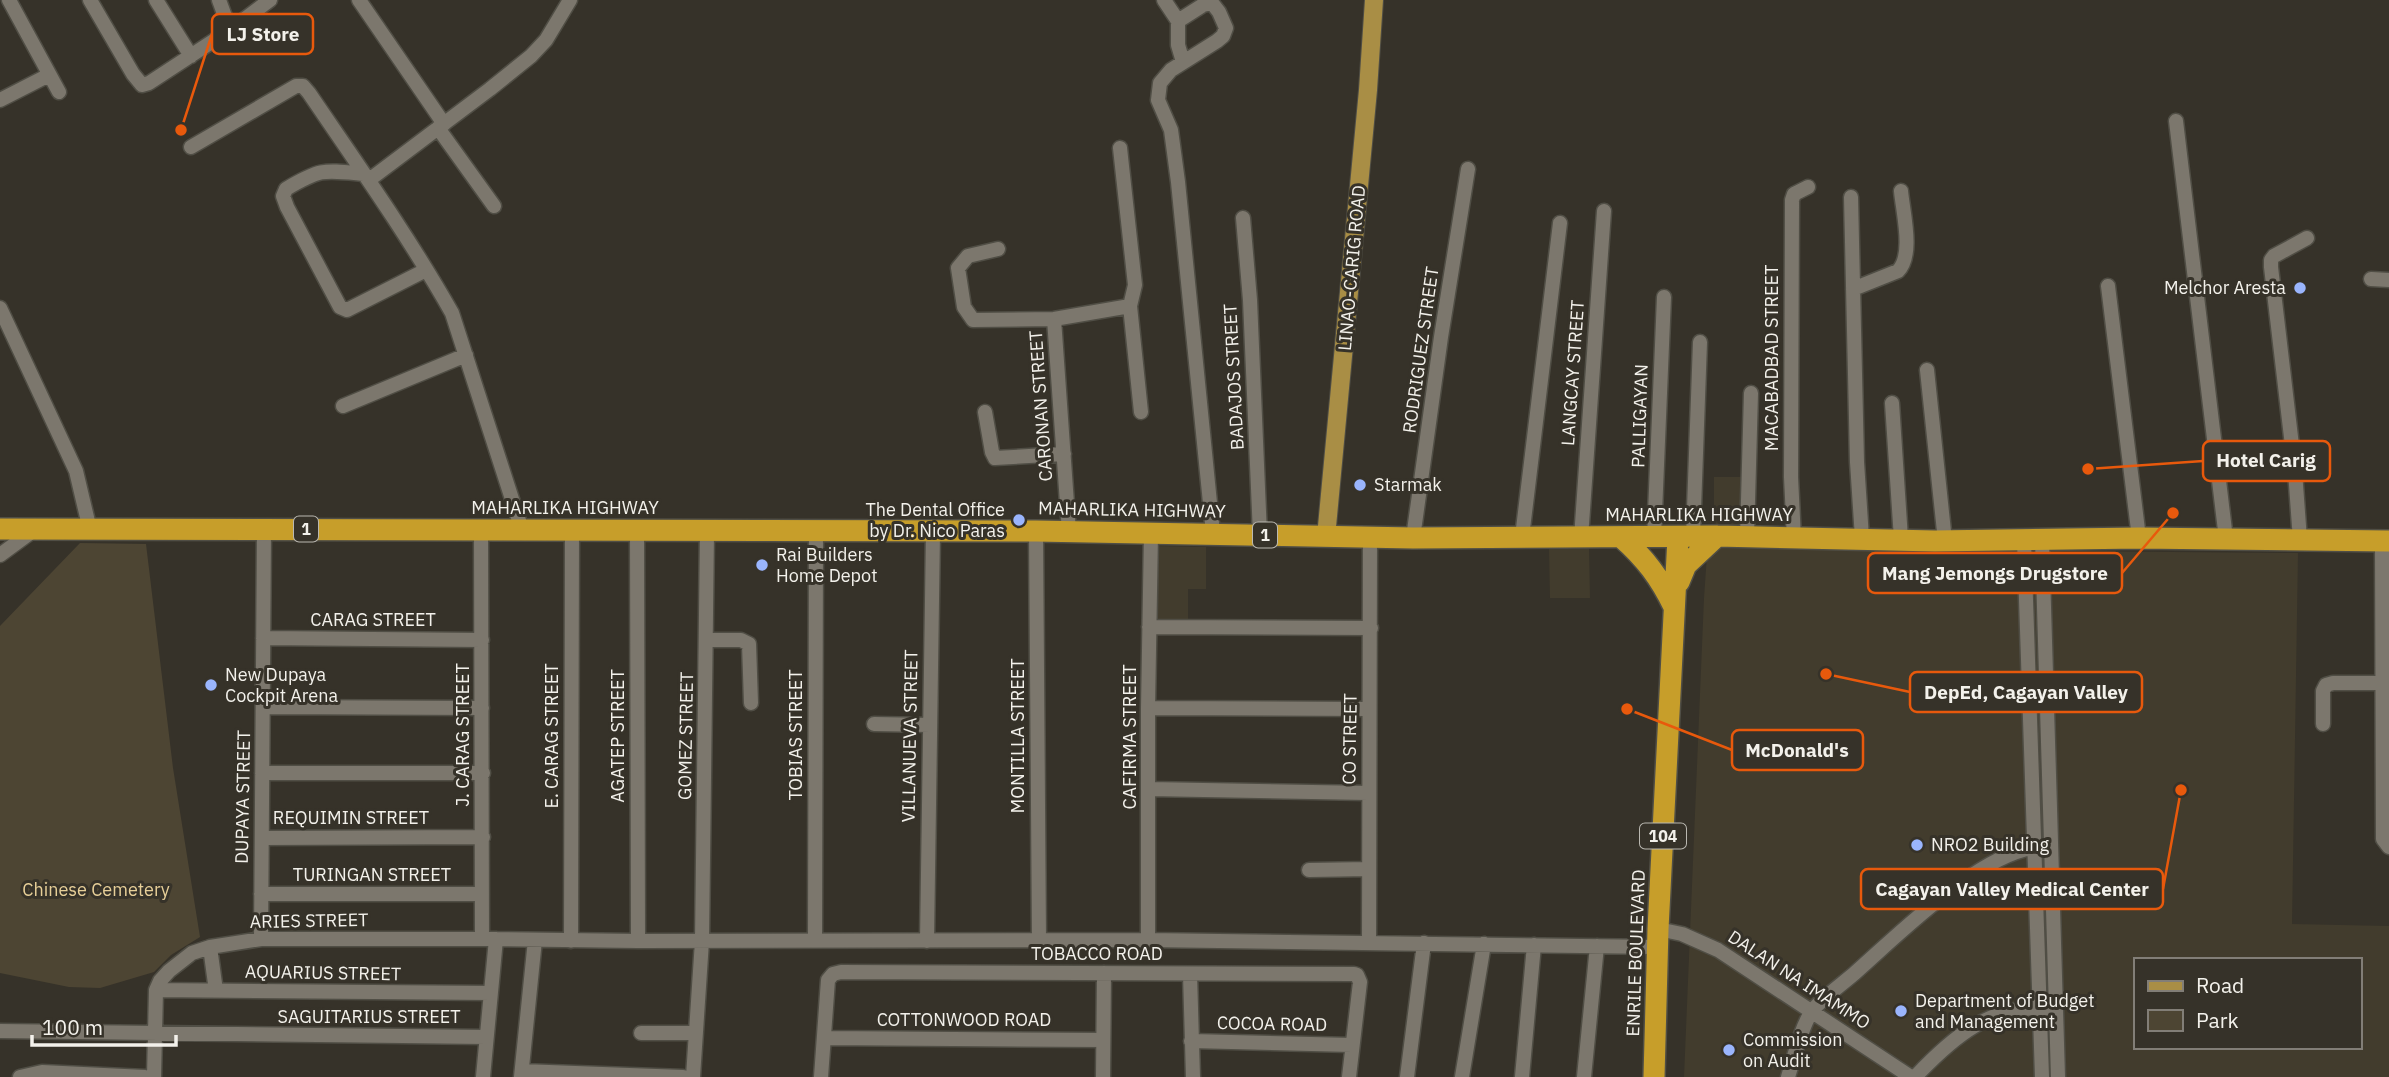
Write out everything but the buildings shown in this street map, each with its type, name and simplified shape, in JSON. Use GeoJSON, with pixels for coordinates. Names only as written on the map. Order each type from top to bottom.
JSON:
{"type":"FeatureCollection","features":[{"type":"Feature","properties":{"kind":"highway","name":"MAHARLIKA HIGHWAY"},"geometry":{"type":"LineString","coordinates":[[0,529],[1036,531],[1413,538],[1717,536],[1945,541],[2139,538],[2386,541]]}},
{"type":"Feature","properties":{"kind":"highway"},"geometry":{"type":"LineString","coordinates":[[1675,602],[1686,565],[1717,536]]}},
{"type":"Feature","properties":{"kind":"highway"},"geometry":{"type":"LineString","coordinates":[[1621,537],[1648,562],[1675,602]]}},
{"type":"Feature","properties":{"kind":"highway","name":"ENRILE BOULEVARD"},"geometry":{"type":"LineString","coordinates":[[1654,1077],[1658,938],[1675,602],[1685,537]]}},
{"type":"Feature","properties":{"kind":"main road","name":"LINAO-CARIG ROAD"},"geometry":{"type":"LineString","coordinates":[[1326,537],[1374,0]]}},
{"type":"Feature","properties":{"kind":"street"},"geometry":{"type":"LineString","coordinates":[[9,0],[59,92]]}},
{"type":"Feature","properties":{"kind":"street"},"geometry":{"type":"LineString","coordinates":[[90,0],[142,85],[191,56],[270,0]]}},
{"type":"Feature","properties":{"kind":"street"},"geometry":{"type":"LineString","coordinates":[[156,0],[191,56]]}},
{"type":"Feature","properties":{"kind":"street"},"geometry":{"type":"LineString","coordinates":[[219,0],[230,30]]}},
{"type":"Feature","properties":{"kind":"street"},"geometry":{"type":"LineString","coordinates":[[359,0],[494,206]]}},
{"type":"Feature","properties":{"kind":"street"},"geometry":{"type":"LineString","coordinates":[[426,270],[347,310],[340,307],[287,207],[284,195],[286,189],[323,171],[367,177],[491,89],[540,48],[570,0]]}},
{"type":"Feature","properties":{"kind":"street"},"geometry":{"type":"LineString","coordinates":[[1164,0],[1178,20],[1178,45],[1183,62]]}},
{"type":"Feature","properties":{"kind":"street"},"geometry":{"type":"LineString","coordinates":[[1178,20],[1203,5],[1212,3],[1226,28],[1217,41],[1163,78],[1157,96],[1171,130],[1174,148],[1213,533]]}},
{"type":"Feature","properties":{"kind":"street"},"geometry":{"type":"LineString","coordinates":[[0,100],[49,75]]}},
{"type":"Feature","properties":{"kind":"street"},"geometry":{"type":"LineString","coordinates":[[191,147],[289,89],[300,86],[309,93],[367,177],[452,313],[522,530]]}},
{"type":"Feature","properties":{"kind":"street"},"geometry":{"type":"LineString","coordinates":[[2176,121],[2226,539]]}},
{"type":"Feature","properties":{"kind":"street"},"geometry":{"type":"LineString","coordinates":[[1120,148],[1135,285],[1130,306],[1141,412]]}},
{"type":"Feature","properties":{"kind":"street","name":"RODRIGUEZ STREET"},"geometry":{"type":"LineString","coordinates":[[1413,538],[1468,169]]}},
{"type":"Feature","properties":{"kind":"street","name":"MACABADBAD STREET"},"geometry":{"type":"LineString","coordinates":[[1794,539],[1791,477],[1792,212],[1794,194],[1808,187]]}},
{"type":"Feature","properties":{"kind":"street"},"geometry":{"type":"LineString","coordinates":[[1853,289],[1898,271],[1903,266],[1906,248],[1901,191]]}},
{"type":"Feature","properties":{"kind":"street"},"geometry":{"type":"LineString","coordinates":[[1851,197],[1862,538]]}},
{"type":"Feature","properties":{"kind":"street","name":"LANGCAY STREET"},"geometry":{"type":"LineString","coordinates":[[1580,538],[1604,211]]}},
{"type":"Feature","properties":{"kind":"street","name":"BADAJOS STREET"},"geometry":{"type":"LineString","coordinates":[[1243,218],[1250,300],[1261,535]]}},
{"type":"Feature","properties":{"kind":"street"},"geometry":{"type":"LineString","coordinates":[[1522,537],[1560,223]]}},
{"type":"Feature","properties":{"kind":"street"},"geometry":{"type":"LineString","coordinates":[[2300,540],[2295,471],[2271,260],[2307,238]]}},
{"type":"Feature","properties":{"kind":"street"},"geometry":{"type":"LineString","coordinates":[[998,249],[968,256],[958,268],[964,307],[970,317],[979,321],[1054,318],[1130,306]]}},
{"type":"Feature","properties":{"kind":"street"},"geometry":{"type":"LineString","coordinates":[[2371,279],[2389,280]]}},
{"type":"Feature","properties":{"kind":"street"},"geometry":{"type":"LineString","coordinates":[[2108,286],[2139,538]]}},
{"type":"Feature","properties":{"kind":"street","name":"PALLIGAYAN"},"geometry":{"type":"LineString","coordinates":[[1654,537],[1664,297]]}},
{"type":"Feature","properties":{"kind":"street"},"geometry":{"type":"LineString","coordinates":[[0,308],[76,471],[90,530]]}},
{"type":"Feature","properties":{"kind":"street","name":"CARONAN STREET"},"geometry":{"type":"LineString","coordinates":[[1054,318],[1069,532]]}},
{"type":"Feature","properties":{"kind":"street"},"geometry":{"type":"LineString","coordinates":[[1685,537],[1700,342]]}},
{"type":"Feature","properties":{"kind":"street"},"geometry":{"type":"LineString","coordinates":[[343,406],[466,355]]}},
{"type":"Feature","properties":{"kind":"street"},"geometry":{"type":"LineString","coordinates":[[1927,370],[1945,541]]}},
{"type":"Feature","properties":{"kind":"street"},"geometry":{"type":"LineString","coordinates":[[1747,537],[1751,393]]}},
{"type":"Feature","properties":{"kind":"street"},"geometry":{"type":"LineString","coordinates":[[1892,403],[1901,539]]}},
{"type":"Feature","properties":{"kind":"street"},"geometry":{"type":"LineString","coordinates":[[985,412],[995,458],[1064,454]]}},
{"type":"Feature","properties":{"kind":"street","name":"DUPAYA STREET"},"geometry":{"type":"LineString","coordinates":[[261,939],[264,529]]}},
{"type":"Feature","properties":{"kind":"street"},"geometry":{"type":"LineString","coordinates":[[0,555],[34,530]]}},
{"type":"Feature","properties":{"kind":"street","name":"E. CARAG STREET"},"geometry":{"type":"LineString","coordinates":[[571,941],[572,530]]}},
{"type":"Feature","properties":{"kind":"street","name":"TOBIAS STREET"},"geometry":{"type":"LineString","coordinates":[[815,940],[816,530]]}},
{"type":"Feature","properties":{"kind":"street","name":"J. CARAG STREET"},"geometry":{"type":"LineString","coordinates":[[481,531],[482,894],[489,939],[491,993],[483,1077]]}},
{"type":"Feature","properties":{"kind":"street","name":"AGATEP STREET"},"geometry":{"type":"LineString","coordinates":[[635,531],[638,942]]}},
{"type":"Feature","properties":{"kind":"street","name":"MONTILLA STREET"},"geometry":{"type":"LineString","coordinates":[[1036,531],[1039,940]]}},
{"type":"Feature","properties":{"kind":"street","name":"GOMEZ STREET"},"geometry":{"type":"LineString","coordinates":[[693,1077],[702,941],[707,532]]}},
{"type":"Feature","properties":{"kind":"street","name":"VILLANUEVA STREET"},"geometry":{"type":"LineString","coordinates":[[927,941],[933,532]]}},
{"type":"Feature","properties":{"kind":"street","name":"CAFIRMA STREET"},"geometry":{"type":"LineString","coordinates":[[1148,940],[1148,708],[1152,533]]}},
{"type":"Feature","properties":{"kind":"street","name":"CO STREET"},"geometry":{"type":"LineString","coordinates":[[1369,942],[1370,536]]}},
{"type":"Feature","properties":{"kind":"street"},"geometry":{"type":"LineString","coordinates":[[2033,540],[2050,846],[2047,1009],[2042,1077]]}},
{"type":"Feature","properties":{"kind":"street"},"geometry":{"type":"LineString","coordinates":[[2033,540],[2034,847],[2047,1009],[2057,1077]]}},
{"type":"Feature","properties":{"kind":"street"},"geometry":{"type":"LineString","coordinates":[[2386,541],[2382,683],[2383,839],[2389,847]]}},
{"type":"Feature","properties":{"kind":"street"},"geometry":{"type":"LineString","coordinates":[[1150,627],[1371,628]]}},
{"type":"Feature","properties":{"kind":"street","name":"CARAG STREET"},"geometry":{"type":"LineString","coordinates":[[264,638],[482,640]]}},
{"type":"Feature","properties":{"kind":"street"},"geometry":{"type":"LineString","coordinates":[[707,640],[741,640],[749,643],[751,703]]}},
{"type":"Feature","properties":{"kind":"street"},"geometry":{"type":"LineString","coordinates":[[2323,724],[2323,691],[2326,685],[2382,683]]}},
{"type":"Feature","properties":{"kind":"street"},"geometry":{"type":"LineString","coordinates":[[263,707],[482,708]]}},
{"type":"Feature","properties":{"kind":"street"},"geometry":{"type":"LineString","coordinates":[[1148,708],[1369,709]]}},
{"type":"Feature","properties":{"kind":"street"},"geometry":{"type":"LineString","coordinates":[[874,724],[930,725]]}},
{"type":"Feature","properties":{"kind":"street"},"geometry":{"type":"LineString","coordinates":[[262,773],[483,773]]}},
{"type":"Feature","properties":{"kind":"street"},"geometry":{"type":"LineString","coordinates":[[1149,789],[1368,793]]}},
{"type":"Feature","properties":{"kind":"street","name":"REQUIMIN STREET"},"geometry":{"type":"LineString","coordinates":[[262,838],[483,837]]}},
{"type":"Feature","properties":{"kind":"street"},"geometry":{"type":"LineString","coordinates":[[1788,1077],[1812,1011],[1925,911],[1956,886],[2006,857],[2034,847],[2050,846]]}},
{"type":"Feature","properties":{"kind":"street"},"geometry":{"type":"LineString","coordinates":[[1309,870],[1368,869]]}},
{"type":"Feature","properties":{"kind":"street","name":"TURINGAN STREET"},"geometry":{"type":"LineString","coordinates":[[261,894],[482,894]]}},
{"type":"Feature","properties":{"kind":"street","name":"DALAN NA IMAMMO"},"geometry":{"type":"LineString","coordinates":[[1039,940],[1597,946],[1682,934],[1718,950],[1913,1077]]}},
{"type":"Feature","properties":{"kind":"street","name":"ARIES STREET"},"geometry":{"type":"LineString","coordinates":[[156,990],[160,981],[178,962],[192,953],[210,947],[261,939],[638,942],[1039,940]]}},
{"type":"Feature","properties":{"kind":"street"},"geometry":{"type":"LineString","coordinates":[[534,940],[522,1074],[683,1077]]}},
{"type":"Feature","properties":{"kind":"street"},"geometry":{"type":"LineString","coordinates":[[1408,1077],[1424,943]]}},
{"type":"Feature","properties":{"kind":"street"},"geometry":{"type":"LineString","coordinates":[[1462,1077],[1484,944]]}},
{"type":"Feature","properties":{"kind":"street"},"geometry":{"type":"LineString","coordinates":[[1522,1077],[1534,945]]}},
{"type":"Feature","properties":{"kind":"street"},"geometry":{"type":"LineString","coordinates":[[1584,1077],[1597,946]]}},
{"type":"Feature","properties":{"kind":"street"},"geometry":{"type":"LineString","coordinates":[[210,947],[216,991]]}},
{"type":"Feature","properties":{"kind":"street","name":"TOBACCO ROAD"},"geometry":{"type":"LineString","coordinates":[[824,1038],[829,977],[841,972],[1353,974],[1357,975],[1360,982],[1352,1045]]}},
{"type":"Feature","properties":{"kind":"street"},"geometry":{"type":"LineString","coordinates":[[1103,1077],[1104,973]]}},
{"type":"Feature","properties":{"kind":"street"},"geometry":{"type":"LineString","coordinates":[[1190,974],[1193,1077]]}},
{"type":"Feature","properties":{"kind":"street"},"geometry":{"type":"LineString","coordinates":[[154,1077],[156,990]]}},
{"type":"Feature","properties":{"kind":"street","name":"AQUARIUS STREET"},"geometry":{"type":"LineString","coordinates":[[156,990],[491,993]]}},
{"type":"Feature","properties":{"kind":"street"},"geometry":{"type":"LineString","coordinates":[[1913,1077],[1952,1040],[1978,1022],[1998,1015],[2047,1009]]}},
{"type":"Feature","properties":{"kind":"street","name":"SAGUITARIUS STREET"},"geometry":{"type":"LineString","coordinates":[[0,1031],[486,1037]]}},
{"type":"Feature","properties":{"kind":"street"},"geometry":{"type":"LineString","coordinates":[[641,1033],[696,1033]]}},
{"type":"Feature","properties":{"kind":"street"},"geometry":{"type":"LineString","coordinates":[[821,1077],[824,1038]]}},
{"type":"Feature","properties":{"kind":"street","name":"COTTONWOOD ROAD"},"geometry":{"type":"LineString","coordinates":[[824,1038],[1103,1040]]}},
{"type":"Feature","properties":{"kind":"street","name":"COCOA ROAD"},"geometry":{"type":"LineString","coordinates":[[1191,1041],[1352,1045]]}},
{"type":"Feature","properties":{"kind":"street"},"geometry":{"type":"LineString","coordinates":[[1349,1077],[1352,1045]]}},
{"type":"Feature","properties":{"kind":"street"},"geometry":{"type":"LineString","coordinates":[[20,1077],[42,1072],[145,1077]]}},
{"type":"Feature","properties":{"kind":"shaded area"},"geometry":{"type":"Polygon","coordinates":[[[1714,477],[1745,477],[1745,526],[1714,526],[1714,477]]]}},
{"type":"Feature","properties":{"kind":"shaded area"},"geometry":{"type":"Polygon","coordinates":[[[1151,546],[1206,547],[1206,589],[1188,589],[1188,626],[1151,626],[1151,546]]]}},
{"type":"Feature","properties":{"kind":"shaded area"},"geometry":{"type":"Polygon","coordinates":[[[1549,548],[1589,548],[1590,598],[1550,598],[1549,548]]]}},
{"type":"Feature","properties":{"kind":"shaded area"},"geometry":{"type":"Polygon","coordinates":[[[1714,548],[2298,553],[2292,924],[2389,926],[2389,1077],[1684,1077],[1707,555],[1714,548]]]}},
{"type":"Feature","properties":{"kind":"green space","name":"Chinese Cemetery"},"geometry":{"type":"Polygon","coordinates":[[[80,543],[146,544],[173,768],[200,937],[171,955],[154,972],[100,988],[69,987],[0,973],[0,626],[80,543]]]}},
{"type":"Feature","properties":{"kind":"place","name":"LJ Store"},"geometry":{"type":"Point","coordinates":[181,130]}},
{"type":"Feature","properties":{"kind":"place","name":"Melchor Aresta"},"geometry":{"type":"Point","coordinates":[2300,288]}},
{"type":"Feature","properties":{"kind":"place","name":"Hotel Carig"},"geometry":{"type":"Point","coordinates":[2088,469]}},
{"type":"Feature","properties":{"kind":"place","name":"Starmak"},"geometry":{"type":"Point","coordinates":[1360,485]}},
{"type":"Feature","properties":{"kind":"place","name":"Mang Jemongs Drugstore"},"geometry":{"type":"Point","coordinates":[2173,513]}},
{"type":"Feature","properties":{"kind":"place","name":"The Dental Office by Dr. Nico Paras"},"geometry":{"type":"Point","coordinates":[1019,520]}},
{"type":"Feature","properties":{"kind":"place","name":"Rai Builders Home Depot"},"geometry":{"type":"Point","coordinates":[762,565]}},
{"type":"Feature","properties":{"kind":"place","name":"DepEd, Cagayan Valley"},"geometry":{"type":"Point","coordinates":[1826,674]}},
{"type":"Feature","properties":{"kind":"place","name":"New Dupaya Cockpit Arena"},"geometry":{"type":"Point","coordinates":[211,685]}},
{"type":"Feature","properties":{"kind":"place","name":"McDonald's"},"geometry":{"type":"Point","coordinates":[1627,709]}},
{"type":"Feature","properties":{"kind":"place","name":"Cagayan Valley Medical Center"},"geometry":{"type":"Point","coordinates":[2181,790]}},
{"type":"Feature","properties":{"kind":"place","name":"NRO2 Building"},"geometry":{"type":"Point","coordinates":[1917,845]}},
{"type":"Feature","properties":{"kind":"place","name":"Department of Budget and Management"},"geometry":{"type":"Point","coordinates":[1901,1011]}},
{"type":"Feature","properties":{"kind":"place","name":"Commission on Audit"},"geometry":{"type":"Point","coordinates":[1729,1050]}}]}
